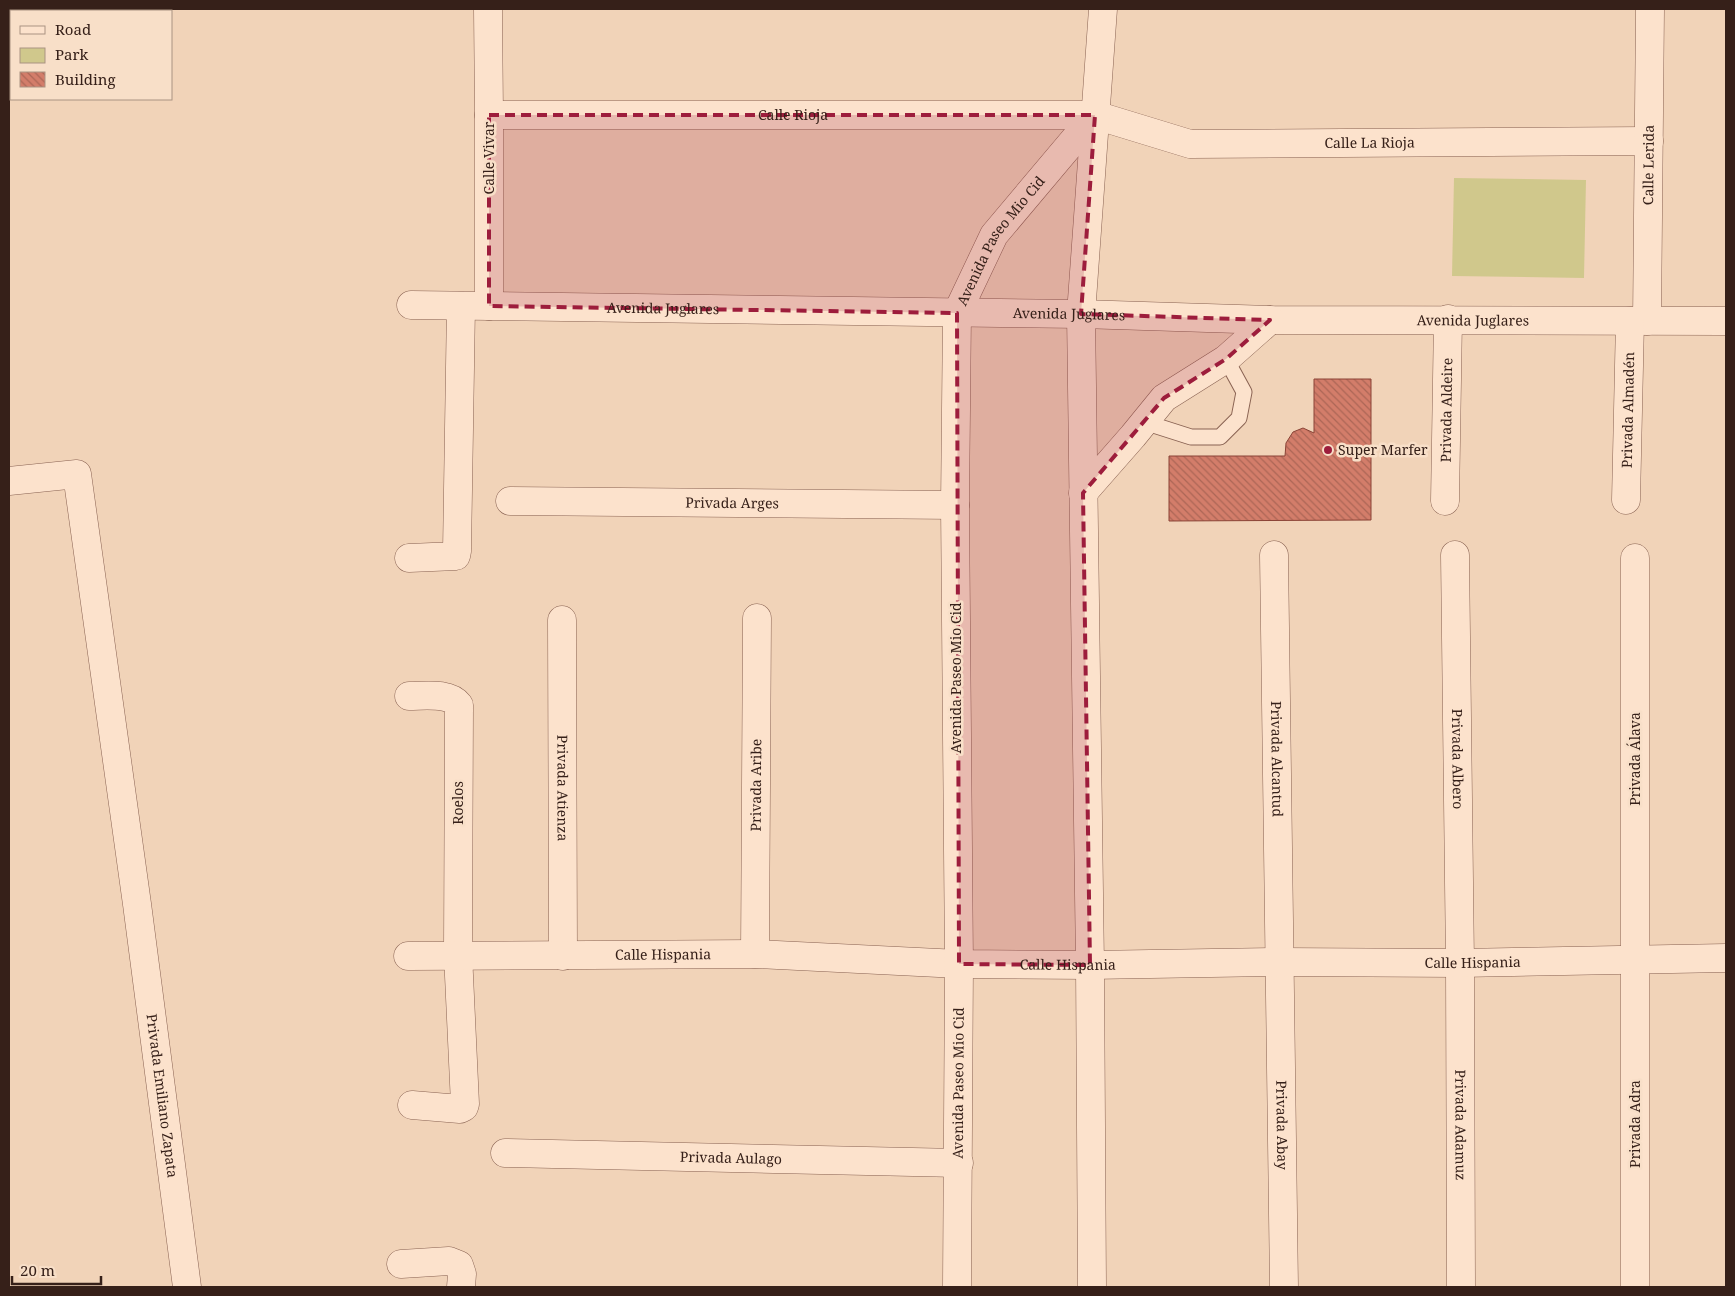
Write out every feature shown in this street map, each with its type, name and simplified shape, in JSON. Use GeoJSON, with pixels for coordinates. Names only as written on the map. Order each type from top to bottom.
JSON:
{"type":"FeatureCollection","features":[{"type":"Feature","properties":{"kind":"street","name":"Calle Vivar"},"geometry":{"type":"LineString","coordinates":[[488,9],[489,306]]}},
{"type":"Feature","properties":{"kind":"street"},"geometry":{"type":"LineString","coordinates":[[1092,1287],[1090,965],[1081,314],[1103,9]]}},
{"type":"Feature","properties":{"kind":"street","name":"Calle Lerida"},"geometry":{"type":"LineString","coordinates":[[1639,321],[1649,141],[1650,9]]}},
{"type":"Feature","properties":{"kind":"street","name":"Calle Rioja"},"geometry":{"type":"LineString","coordinates":[[489,115],[1095,115]]}},
{"type":"Feature","properties":{"kind":"street","name":"Calle La Rioja"},"geometry":{"type":"LineString","coordinates":[[1095,115],[1190,144],[1649,141]]}},
{"type":"Feature","properties":{"kind":"street","name":"Avenida Paseo Mio Cid"},"geometry":{"type":"LineString","coordinates":[[957,1287],[959,964],[955,505],[957,313],[994,235],[1095,115]]}},
{"type":"Feature","properties":{"kind":"street","name":"Avenida Juglares"},"geometry":{"type":"LineString","coordinates":[[411,305],[1081,314],[1270,320],[1726,320]]}},
{"type":"Feature","properties":{"kind":"street"},"geometry":{"type":"LineString","coordinates":[[409,558],[456,556],[461,306]]}},
{"type":"Feature","properties":{"kind":"street","name":"Privada Aldeire"},"geometry":{"type":"LineString","coordinates":[[1445,501],[1448,319]]}},
{"type":"Feature","properties":{"kind":"street"},"geometry":{"type":"LineString","coordinates":[[1083,493],[1164,398],[1226,359],[1270,320]]}},
{"type":"Feature","properties":{"kind":"street","name":"Privada Almadén"},"geometry":{"type":"LineString","coordinates":[[1626,500],[1639,321]]}},
{"type":"Feature","properties":{"kind":"street","name":"Privada Emiliano Zapata"},"geometry":{"type":"LineString","coordinates":[[9,481],[76,474],[137,904],[187,1287]]}},
{"type":"Feature","properties":{"kind":"street","name":"Privada Arges"},"geometry":{"type":"LineString","coordinates":[[510,501],[955,505]]}},
{"type":"Feature","properties":{"kind":"street","name":"Privada Alcantud"},"geometry":{"type":"LineString","coordinates":[[1274,555],[1279,962]]}},
{"type":"Feature","properties":{"kind":"street","name":"Privada Albero"},"geometry":{"type":"LineString","coordinates":[[1455,555],[1460,963]]}},
{"type":"Feature","properties":{"kind":"street","name":"Privada Álava"},"geometry":{"type":"LineString","coordinates":[[1634,960],[1635,558]]}},
{"type":"Feature","properties":{"kind":"street","name":"Privada Aribe"},"geometry":{"type":"LineString","coordinates":[[754,954],[757,618]]}},
{"type":"Feature","properties":{"kind":"street","name":"Privada Atienza"},"geometry":{"type":"LineString","coordinates":[[562,620],[563,956]]}},
{"type":"Feature","properties":{"kind":"street","name":"Roelos"},"geometry":{"type":"LineString","coordinates":[[409,696],[448,697],[459,705],[458,954]]}},
{"type":"Feature","properties":{"kind":"street"},"geometry":{"type":"LineString","coordinates":[[412,1105],[464,1108],[458,954]]}},
{"type":"Feature","properties":{"kind":"street","name":"Calle Hispania"},"geometry":{"type":"LineString","coordinates":[[408,956],[458,954],[563,956],[754,954],[959,964],[1090,965],[1279,962],[1460,963],[1726,958]]}},
{"type":"Feature","properties":{"kind":"street","name":"Privada Adra"},"geometry":{"type":"LineString","coordinates":[[1634,960],[1635,1287]]}},
{"type":"Feature","properties":{"kind":"street","name":"Privada Abay"},"geometry":{"type":"LineString","coordinates":[[1279,962],[1284,1287]]}},
{"type":"Feature","properties":{"kind":"street","name":"Privada Adamuz"},"geometry":{"type":"LineString","coordinates":[[1460,963],[1460,1287]]}},
{"type":"Feature","properties":{"kind":"street","name":"Privada Aulago"},"geometry":{"type":"LineString","coordinates":[[505,1152],[959,1163]]}},
{"type":"Feature","properties":{"kind":"street"},"geometry":{"type":"LineString","coordinates":[[401,1264],[449,1261],[459,1265],[462,1274],[462,1287]]}},
{"type":"Feature","properties":{"kind":"lane"},"geometry":{"type":"LineString","coordinates":[[1144,422],[1191,437],[1220,437],[1239,418],[1244,392],[1226,359]]}},
{"type":"Feature","properties":{"kind":"highlighted area"},"geometry":{"type":"Polygon","coordinates":[[[489,115],[1095,115],[1081,314],[1270,320],[1226,359],[1164,398],[1083,493],[1090,965],[959,964],[957,313],[489,306],[489,115]]]}},
{"type":"Feature","properties":{"kind":"green space"},"geometry":{"type":"Polygon","coordinates":[[[1454,178],[1586,180],[1584,278],[1452,276],[1454,178]]]}},
{"type":"Feature","properties":{"kind":"building","name":"Super Marfer"},"geometry":{"type":"Polygon","coordinates":[[[1314,379],[1371,379],[1371,520],[1169,521],[1169,456],[1285,456],[1286,443],[1293,432],[1303,428],[1314,433],[1314,379]]]}},
{"type":"Feature","properties":{"kind":"place","name":"Super Marfer"},"geometry":{"type":"Point","coordinates":[1328,450]}}]}
